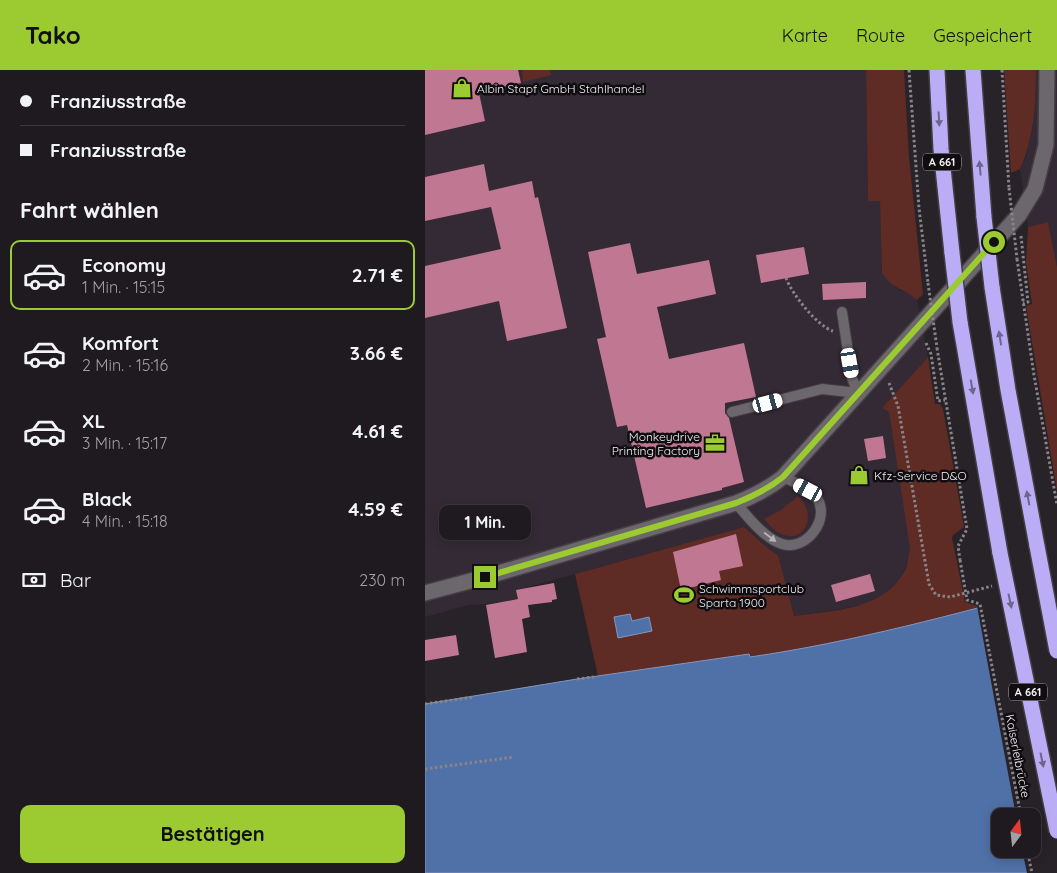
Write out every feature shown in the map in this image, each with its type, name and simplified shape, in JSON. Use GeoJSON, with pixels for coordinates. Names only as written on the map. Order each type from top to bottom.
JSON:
{"type":"FeatureCollection","features":[{"type":"Feature","properties":{"kind":"highway","name":"A 661"},"geometry":{"type":"LineString","coordinates":[[937,70],[941,148],[960,322],[1000,553],[1057,832]]}},
{"type":"Feature","properties":{"kind":"highway","name":"A 661"},"geometry":{"type":"LineString","coordinates":[[973,70],[984,217],[992,287],[1008,390],[1057,652]]}},
{"type":"Feature","properties":{"kind":"street"},"geometry":{"type":"LineString","coordinates":[[425,593],[736,503],[761,492],[783,477],[1019,215],[1035,189],[1052,144],[1047,70]]}},
{"type":"Feature","properties":{"kind":"lane"},"geometry":{"type":"LineString","coordinates":[[732,412],[822,389],[858,394],[852,378],[842,312]]}},
{"type":"Feature","properties":{"kind":"lane"},"geometry":{"type":"LineString","coordinates":[[736,503],[751,521],[771,539],[780,544],[790,546],[800,544],[809,539],[815,531],[820,518],[821,507],[816,497],[808,490],[783,477]]}},
{"type":"Feature","properties":{"kind":"path"},"geometry":{"type":"LineString","coordinates":[[909,70],[918,190],[928,283],[945,400],[938,401],[931,354]]}},
{"type":"Feature","properties":{"kind":"path"},"geometry":{"type":"LineString","coordinates":[[1002,70],[1009,188],[1017,259],[1057,505]]}},
{"type":"Feature","properties":{"kind":"path"},"geometry":{"type":"LineString","coordinates":[[1023,262],[1028,302],[1023,303]]}},
{"type":"Feature","properties":{"kind":"path"},"geometry":{"type":"LineString","coordinates":[[786,278],[790,288],[823,327],[831,331],[844,332]]}},
{"type":"Feature","properties":{"kind":"path"},"geometry":{"type":"LineString","coordinates":[[883,366],[898,406],[929,584],[936,595],[950,597],[995,585]]}},
{"type":"Feature","properties":{"kind":"path","name":"Kaiserleibrücke"},"geometry":{"type":"LineString","coordinates":[[945,400],[967,528],[958,546],[967,600],[980,604],[1019,808]]}},
{"type":"Feature","properties":{"kind":"path"},"geometry":{"type":"LineString","coordinates":[[577,679],[594,677]]}},
{"type":"Feature","properties":{"kind":"path"},"geometry":{"type":"LineString","coordinates":[[425,704],[474,697]]}},
{"type":"Feature","properties":{"kind":"path"},"geometry":{"type":"LineString","coordinates":[[425,769],[513,756]]}},
{"type":"Feature","properties":{"kind":"path"},"geometry":{"type":"LineString","coordinates":[[1029,858],[1032,873]]}},
{"type":"Feature","properties":{"kind":"shaded area"},"geometry":{"type":"Polygon","coordinates":[[[425,70],[866,70],[868,201],[880,201],[882,273],[898,290],[910,293],[917,300],[928,357],[882,408],[889,412],[910,549],[906,567],[897,584],[883,596],[866,604],[793,616],[778,555],[744,527],[517,590],[518,599],[468,605],[425,617],[425,70]]]}},
{"type":"Feature","properties":{"kind":"shaded area"},"geometry":{"type":"Polygon","coordinates":[[[522,70],[550,70],[551,75],[523,82],[522,70]]]}},
{"type":"Feature","properties":{"kind":"shaded area"},"geometry":{"type":"Polygon","coordinates":[[[866,70],[904,70],[909,157],[923,294],[917,300],[891,283],[882,273],[880,201],[868,201],[866,70]]]}},
{"type":"Feature","properties":{"kind":"shaded area"},"geometry":{"type":"Polygon","coordinates":[[[1004,70],[1036,70],[1035,108],[1031,133],[1020,169],[1011,173],[1004,70]]]}},
{"type":"Feature","properties":{"kind":"shaded area"},"geometry":{"type":"Polygon","coordinates":[[[1036,70],[1057,70],[1057,267],[1048,222],[1028,227],[1020,169],[1026,157],[1032,131],[1036,70]]]}},
{"type":"Feature","properties":{"kind":"shaded area"},"geometry":{"type":"Polygon","coordinates":[[[1048,222],[1057,267],[1057,491],[1026,306],[1032,304],[1026,262],[1028,227],[1048,222]]]}},
{"type":"Feature","properties":{"kind":"shaded area"},"geometry":{"type":"Polygon","coordinates":[[[928,357],[935,404],[940,404],[943,409],[964,527],[953,535],[952,538],[965,602],[977,606],[977,608],[807,648],[598,676],[575,574],[744,527],[778,555],[794,616],[857,606],[872,601],[886,593],[897,582],[906,568],[910,549],[889,412],[882,408],[928,357]]]}},
{"type":"Feature","properties":{"kind":"shaded area"},"geometry":{"type":"Polygon","coordinates":[[[798,496],[807,510],[808,518],[806,525],[803,531],[797,535],[781,534],[764,519],[781,510],[798,496]]]}},
{"type":"Feature","properties":{"kind":"water"},"geometry":{"type":"Polygon","coordinates":[[[1057,587],[1057,873],[425,873],[425,704],[577,679],[749,654],[750,657],[789,651],[904,626],[1057,587]]]}},
{"type":"Feature","properties":{"kind":"water"},"geometry":{"type":"Polygon","coordinates":[[[630,614],[632,621],[649,617],[652,631],[618,638],[614,617],[630,614]]]}},
{"type":"Feature","properties":{"kind":"pier"},"geometry":{"type":"Polygon","coordinates":[[[1057,585],[1057,873],[1027,873],[1024,858],[1041,858],[1041,808],[1015,808],[977,606],[1057,585]]]}},
{"type":"Feature","properties":{"kind":"building"},"geometry":{"type":"Polygon","coordinates":[[[425,70],[518,70],[521,83],[479,93],[485,121],[425,135],[425,70]]]}},
{"type":"Feature","properties":{"kind":"building"},"geometry":{"type":"Polygon","coordinates":[[[484,164],[489,191],[532,181],[535,198],[538,197],[567,328],[507,341],[499,301],[425,318],[425,266],[501,249],[491,207],[425,221],[425,177],[484,164]]]}},
{"type":"Feature","properties":{"kind":"building"},"geometry":{"type":"Polygon","coordinates":[[[630,243],[637,274],[709,260],[716,294],[657,307],[669,359],[744,343],[756,397],[725,403],[725,413],[729,418],[744,482],[722,488],[722,490],[646,508],[627,425],[617,427],[597,339],[606,337],[588,252],[630,243]]]}},
{"type":"Feature","properties":{"kind":"building"},"geometry":{"type":"Polygon","coordinates":[[[804,247],[809,274],[761,283],[756,255],[804,247]]]}},
{"type":"Feature","properties":{"kind":"building"},"geometry":{"type":"Polygon","coordinates":[[[866,282],[866,298],[823,300],[822,284],[866,282]]]}},
{"type":"Feature","properties":{"kind":"building"},"geometry":{"type":"Polygon","coordinates":[[[883,436],[886,458],[868,461],[864,439],[883,436]]]}},
{"type":"Feature","properties":{"kind":"building"},"geometry":{"type":"Polygon","coordinates":[[[736,534],[743,566],[719,571],[721,580],[681,590],[673,552],[736,534]]]}},
{"type":"Feature","properties":{"kind":"building"},"geometry":{"type":"Polygon","coordinates":[[[870,574],[875,591],[836,602],[831,585],[870,574]]]}},
{"type":"Feature","properties":{"kind":"building"},"geometry":{"type":"Polygon","coordinates":[[[554,583],[557,599],[552,600],[552,602],[528,605],[530,617],[522,619],[527,652],[495,658],[486,605],[518,599],[516,590],[554,583]]]}},
{"type":"Feature","properties":{"kind":"building"},"geometry":{"type":"Polygon","coordinates":[[[456,635],[459,655],[425,661],[425,640],[456,635]]]}},
{"type":"Feature","properties":{"kind":"place","name":"Albin Stapf GmbH Stahlhandel"},"geometry":{"type":"Point","coordinates":[462,88]}},
{"type":"Feature","properties":{"kind":"place","name":"Monkeydrive Printing Factory"},"geometry":{"type":"Point","coordinates":[715,443]}},
{"type":"Feature","properties":{"kind":"place","name":"Kfz-Service D&O"},"geometry":{"type":"Point","coordinates":[859,475]}},
{"type":"Feature","properties":{"kind":"place","name":"Schwimmsportclub Sparta 1900"},"geometry":{"type":"Point","coordinates":[684,595]}},
{"type":"Feature","properties":{"kind":"route"},"geometry":{"type":"LineString","coordinates":[[485,577],[736,503],[769,488],[783,477],[994,242]]}}]}
